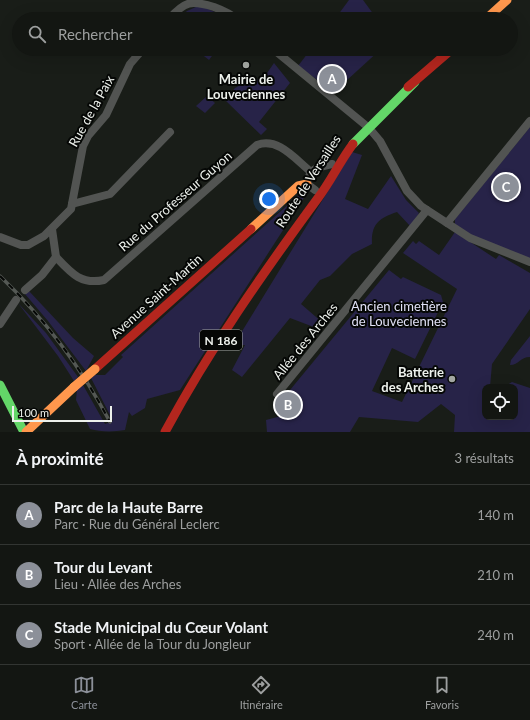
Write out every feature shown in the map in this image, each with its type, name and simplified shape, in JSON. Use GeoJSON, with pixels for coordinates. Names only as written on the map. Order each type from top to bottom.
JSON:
{"type":"FeatureCollection","features":[{"type":"Feature","properties":{"kind":"main road"},"geometry":{"type":"LineString","coordinates":[[493,12],[502,2]]}},
{"type":"Feature","properties":{"kind":"main road","name":"Route de Versailles"},"geometry":{"type":"LineString","coordinates":[[319,190],[332,164],[367,125],[444,56]]}},
{"type":"Feature","properties":{"kind":"main road","name":"Route de Versailles"},"geometry":{"type":"LineString","coordinates":[[165,432],[204,364],[319,190],[367,125]]}},
{"type":"Feature","properties":{"kind":"main road","name":"Avenue Saint-Martin"},"geometry":{"type":"LineString","coordinates":[[25,432],[298,186],[307,184]]}},
{"type":"Feature","properties":{"kind":"main road"},"geometry":{"type":"LineString","coordinates":[[0,385],[25,432]]}},
{"type":"Feature","properties":{"kind":"street"},"geometry":{"type":"LineString","coordinates":[[177,12],[187,1],[195,0],[204,2],[223,12]]}},
{"type":"Feature","properties":{"kind":"street","name":"Rue de la Paix"},"geometry":{"type":"LineString","coordinates":[[0,237],[21,245],[28,245],[44,236],[67,214],[72,204],[83,146],[88,136],[106,115],[130,64],[137,56]]}},
{"type":"Feature","properties":{"kind":"street"},"geometry":{"type":"LineString","coordinates":[[282,56],[367,125],[380,141],[407,191],[427,210],[470,238],[530,262]]}},
{"type":"Feature","properties":{"kind":"street"},"geometry":{"type":"LineString","coordinates":[[447,223],[530,121]]}},
{"type":"Feature","properties":{"kind":"street"},"geometry":{"type":"LineString","coordinates":[[72,204],[110,194],[170,132]]}},
{"type":"Feature","properties":{"kind":"street","name":"Rue du Professeur Guyon"},"geometry":{"type":"LineString","coordinates":[[56,257],[76,276],[88,281],[104,280],[257,146],[264,142],[280,146],[310,171]]}},
{"type":"Feature","properties":{"kind":"street"},"geometry":{"type":"LineString","coordinates":[[319,190],[307,184],[310,171],[332,164]]}},
{"type":"Feature","properties":{"kind":"street","name":"Allée des Arches"},"geometry":{"type":"LineString","coordinates":[[277,394],[427,210]]}},
{"type":"Feature","properties":{"kind":"street"},"geometry":{"type":"LineString","coordinates":[[25,290],[42,275],[56,257],[52,229]]}},
{"type":"Feature","properties":{"kind":"street"},"geometry":{"type":"LineString","coordinates":[[0,324],[16,300]]}},
{"type":"Feature","properties":{"kind":"green space"},"geometry":{"type":"Polygon","coordinates":[[[349,0],[363,0],[372,12],[340,12],[349,0]]]}},
{"type":"Feature","properties":{"kind":"green space"},"geometry":{"type":"Polygon","coordinates":[[[198,6],[202,6],[214,12],[186,12],[198,6]]]}},
{"type":"Feature","properties":{"kind":"green space"},"geometry":{"type":"Polygon","coordinates":[[[204,56],[212,56],[209,60],[204,56]]]}},
{"type":"Feature","properties":{"kind":"green space"},"geometry":{"type":"Polygon","coordinates":[[[306,56],[373,56],[334,92],[298,66],[306,56]]]}},
{"type":"Feature","properties":{"kind":"green space"},"geometry":{"type":"Polygon","coordinates":[[[274,63],[290,83],[259,122],[267,129],[261,135],[225,100],[235,88],[248,81],[256,80],[265,76],[274,63]]]}},
{"type":"Feature","properties":{"kind":"green space"},"geometry":{"type":"Polygon","coordinates":[[[207,96],[215,103],[205,113],[196,106],[207,96]]]}},
{"type":"Feature","properties":{"kind":"green space"},"geometry":{"type":"Polygon","coordinates":[[[530,127],[530,259],[474,237],[455,224],[455,219],[530,127]]]}},
{"type":"Feature","properties":{"kind":"green space"},"geometry":{"type":"Polygon","coordinates":[[[352,152],[362,155],[345,199],[368,209],[391,176],[406,200],[419,213],[411,227],[397,212],[381,219],[373,231],[372,244],[352,254],[330,276],[320,280],[301,304],[323,323],[319,329],[290,318],[242,377],[232,370],[245,345],[233,346],[352,152]]]}},
{"type":"Feature","properties":{"kind":"green space"},"geometry":{"type":"Polygon","coordinates":[[[301,193],[305,196],[180,390],[147,399],[145,408],[132,416],[129,412],[125,430],[98,431],[90,429],[76,400],[77,389],[83,385],[105,424],[113,421],[91,378],[95,375],[105,375],[123,357],[121,355],[301,193]]]}},
{"type":"Feature","properties":{"kind":"green space","name":"Ancien cimetière de Louveciennes"},"geometry":{"type":"Polygon","coordinates":[[[455,232],[496,259],[499,255],[530,273],[530,309],[492,364],[490,384],[482,384],[482,420],[518,420],[518,384],[530,388],[530,432],[454,432],[455,415],[441,404],[418,422],[359,417],[350,432],[267,432],[266,420],[296,412],[290,390],[389,270],[401,279],[403,277],[441,295],[443,302],[415,359],[392,348],[372,391],[402,402],[457,289],[403,253],[413,241],[416,244],[419,241],[439,255],[455,232]]]}},
{"type":"Feature","properties":{"kind":"green space"},"geometry":{"type":"Polygon","coordinates":[[[28,290],[73,338],[94,356],[86,371],[48,321],[25,294],[28,290]]]}},
{"type":"Feature","properties":{"kind":"green space"},"geometry":{"type":"Polygon","coordinates":[[[18,303],[46,333],[78,377],[74,381],[58,356],[18,303]]]}},
{"type":"Feature","properties":{"kind":"green space"},"geometry":{"type":"Polygon","coordinates":[[[530,336],[530,357],[524,358],[516,364],[510,365],[511,360],[530,336]]]}},
{"type":"Feature","properties":{"kind":"railway"},"geometry":{"type":"LineString","coordinates":[[0,276],[32,309],[61,344],[87,382],[110,422]]}},
{"type":"Feature","properties":{"kind":"traffic: fast"},"geometry":{"type":"LineString","coordinates":[[353,144],[415,82]]}},
{"type":"Feature","properties":{"kind":"traffic: fast"},"geometry":{"type":"LineString","coordinates":[[0,385],[24,432]]}},
{"type":"Feature","properties":{"kind":"traffic: slow"},"geometry":{"type":"LineString","coordinates":[[494,12],[507,0]]}},
{"type":"Feature","properties":{"kind":"traffic: slow"},"geometry":{"type":"LineString","coordinates":[[251,229],[298,186],[307,184]]}},
{"type":"Feature","properties":{"kind":"traffic: slow"},"geometry":{"type":"LineString","coordinates":[[74,387],[95,369]]}},
{"type":"Feature","properties":{"kind":"traffic: slow"},"geometry":{"type":"LineString","coordinates":[[26,432],[74,387]]}},
{"type":"Feature","properties":{"kind":"traffic: jam"},"geometry":{"type":"LineString","coordinates":[[408,87],[444,56]]}},
{"type":"Feature","properties":{"kind":"traffic: jam"},"geometry":{"type":"LineString","coordinates":[[165,432],[182,401],[237,312],[323,191],[353,144]]}},
{"type":"Feature","properties":{"kind":"traffic: jam"},"geometry":{"type":"LineString","coordinates":[[95,369],[251,229]]}},
{"type":"Feature","properties":{"kind":"place","name":"Mairie de Louveciennes"},"geometry":{"type":"Point","coordinates":[246,65]}},
{"type":"Feature","properties":{"kind":"place","name":"Parc de la Haute Barre"},"geometry":{"type":"Point","coordinates":[332,79]}},
{"type":"Feature","properties":{"kind":"place","name":"Stade Municipal du Cœur Volant"},"geometry":{"type":"Point","coordinates":[506,187]}},
{"type":"Feature","properties":{"kind":"place","name":"Batterie des Arches"},"geometry":{"type":"Point","coordinates":[452,379]}},
{"type":"Feature","properties":{"kind":"place","name":"Tour du Levant"},"geometry":{"type":"Point","coordinates":[288,405]}}]}
